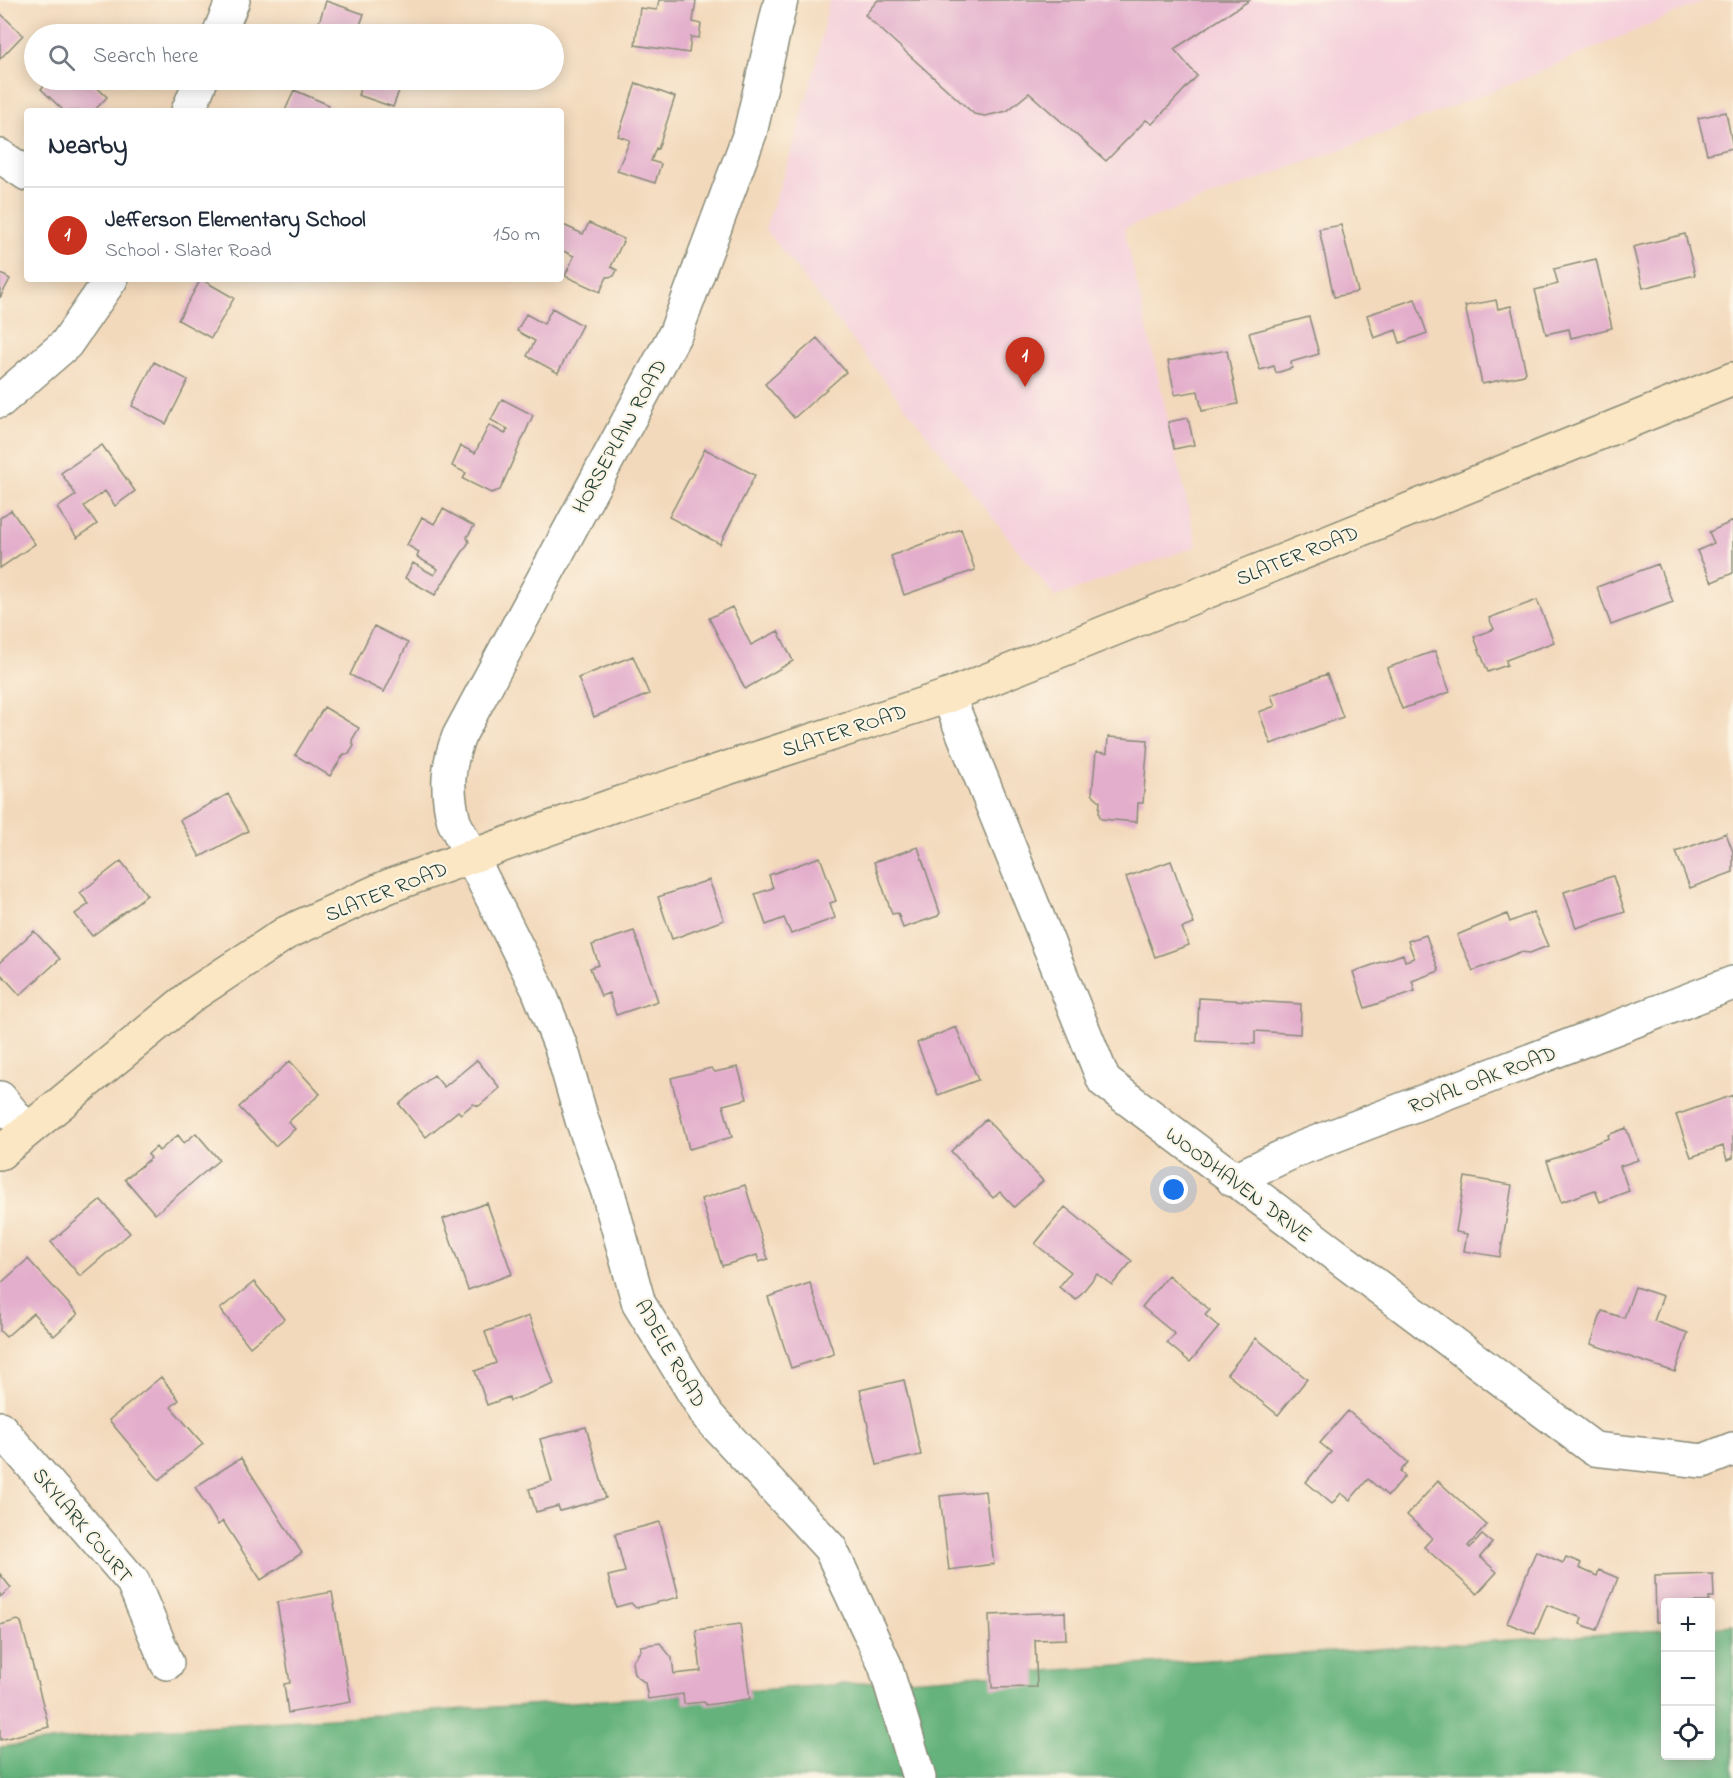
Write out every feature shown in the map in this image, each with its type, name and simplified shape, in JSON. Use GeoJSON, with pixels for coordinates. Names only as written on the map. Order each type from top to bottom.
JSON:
{"type":"FeatureCollection","features":[{"type":"Feature","properties":{"kind":"main road","name":"SLATER ROAD"},"geometry":{"type":"LineString","coordinates":[[0,1153],[194,994],[286,933],[389,886],[614,805],[948,696],[1733,379]]}},
{"type":"Feature","properties":{"kind":"street"},"geometry":{"type":"LineString","coordinates":[[223,24],[233,0]]}},
{"type":"Feature","properties":{"kind":"street","name":"HORSEPLAIN ROAD"},"geometry":{"type":"LineString","coordinates":[[471,857],[454,822],[449,801],[450,758],[459,736],[558,547],[676,332],[750,134],[781,0]]}},
{"type":"Feature","properties":{"kind":"street"},"geometry":{"type":"LineString","coordinates":[[189,108],[197,90]]}},
{"type":"Feature","properties":{"kind":"street"},"geometry":{"type":"LineString","coordinates":[[0,156],[24,172]]}},
{"type":"Feature","properties":{"kind":"street"},"geometry":{"type":"LineString","coordinates":[[0,401],[66,344],[109,282]]}},
{"type":"Feature","properties":{"kind":"street","name":"WOODHAVEN DRIVE"},"geometry":{"type":"LineString","coordinates":[[948,696],[1104,1081],[1594,1449],[1703,1461],[1733,1449]]}},
{"type":"Feature","properties":{"kind":"street","name":"ADELE ROAD"},"geometry":{"type":"LineString","coordinates":[[471,857],[538,989],[561,1047],[582,1120],[608,1192],[639,1304],[708,1416],[830,1548],[885,1665],[919,1778]]}},
{"type":"Feature","properties":{"kind":"street","name":"ROYAL OAK ROAD"},"geometry":{"type":"LineString","coordinates":[[1233,1180],[1299,1149],[1733,983]]}},
{"type":"Feature","properties":{"kind":"street"},"geometry":{"type":"LineString","coordinates":[[0,1098],[26,1130]]}},
{"type":"Feature","properties":{"kind":"street","name":"SKYLARK COURT"},"geometry":{"type":"LineString","coordinates":[[0,1428],[133,1582],[167,1663]]}},
{"type":"Feature","properties":{"kind":"shaded area"},"geometry":{"type":"Polygon","coordinates":[[[829,0],[1706,0],[1523,79],[1359,143],[1124,228],[1197,546],[1055,597],[765,229],[792,150],[817,60],[829,0]]]}},
{"type":"Feature","properties":{"kind":"green space"},"geometry":{"type":"Polygon","coordinates":[[[1733,1625],[1733,1778],[0,1778],[0,1747],[149,1730],[1661,1630],[1661,1760],[1715,1760],[1715,1627],[1733,1625]]]}},
{"type":"Feature","properties":{"kind":"building"},"geometry":{"type":"Polygon","coordinates":[[[659,0],[696,0],[693,22],[701,24],[699,38],[691,37],[689,53],[635,45],[640,8],[657,10],[659,0]]]}},
{"type":"Feature","properties":{"kind":"building"},"geometry":{"type":"Polygon","coordinates":[[[878,0],[1250,0],[1174,49],[1197,76],[1152,124],[1146,120],[1106,161],[1029,93],[1007,111],[985,116],[974,114],[865,15],[878,0]]]}},
{"type":"Feature","properties":{"kind":"building"},"geometry":{"type":"Polygon","coordinates":[[[326,1],[364,14],[360,24],[318,24],[326,1]]]}},
{"type":"Feature","properties":{"kind":"building"},"geometry":{"type":"Polygon","coordinates":[[[0,13],[23,35],[0,59],[0,13]]]}},
{"type":"Feature","properties":{"kind":"building"},"geometry":{"type":"Polygon","coordinates":[[[636,83],[675,97],[658,149],[656,148],[651,161],[661,164],[655,183],[617,171],[630,140],[618,136],[636,83]]]}},
{"type":"Feature","properties":{"kind":"building"},"geometry":{"type":"Polygon","coordinates":[[[42,90],[100,90],[107,97],[97,108],[61,108],[42,90]]]}},
{"type":"Feature","properties":{"kind":"building"},"geometry":{"type":"Polygon","coordinates":[[[294,90],[329,105],[328,108],[286,108],[294,90]]]}},
{"type":"Feature","properties":{"kind":"building"},"geometry":{"type":"Polygon","coordinates":[[[360,90],[399,90],[393,107],[358,95],[360,90]]]}},
{"type":"Feature","properties":{"kind":"building"},"geometry":{"type":"Polygon","coordinates":[[[1726,112],[1733,148],[1707,154],[1698,118],[1726,112]]]}},
{"type":"Feature","properties":{"kind":"building"},"geometry":{"type":"Polygon","coordinates":[[[589,223],[624,239],[611,267],[617,270],[614,276],[607,277],[600,292],[565,276],[574,256],[564,251],[564,225],[583,234],[589,223]]]}},
{"type":"Feature","properties":{"kind":"building"},"geometry":{"type":"Polygon","coordinates":[[[1341,225],[1358,292],[1334,297],[1319,229],[1341,225]]]}},
{"type":"Feature","properties":{"kind":"building"},"geometry":{"type":"Polygon","coordinates":[[[1685,234],[1695,275],[1643,288],[1633,247],[1685,234]]]}},
{"type":"Feature","properties":{"kind":"building"},"geometry":{"type":"Polygon","coordinates":[[[1596,259],[1612,328],[1571,338],[1569,329],[1546,334],[1535,290],[1558,284],[1554,269],[1596,259]]]}},
{"type":"Feature","properties":{"kind":"building"},"geometry":{"type":"Polygon","coordinates":[[[0,273],[10,279],[0,298],[0,273]]]}},
{"type":"Feature","properties":{"kind":"building"},"geometry":{"type":"Polygon","coordinates":[[[199,282],[206,282],[234,298],[211,338],[178,320],[199,282]]]}},
{"type":"Feature","properties":{"kind":"building"},"geometry":{"type":"Polygon","coordinates":[[[1415,299],[1427,333],[1400,343],[1396,330],[1374,338],[1367,315],[1415,299]]]}},
{"type":"Feature","properties":{"kind":"building"},"geometry":{"type":"Polygon","coordinates":[[[1496,300],[1498,309],[1511,306],[1526,372],[1524,375],[1482,384],[1465,306],[1496,300]]]}},
{"type":"Feature","properties":{"kind":"building"},"geometry":{"type":"Polygon","coordinates":[[[552,308],[582,325],[558,373],[527,356],[535,341],[517,331],[526,314],[544,324],[552,308]]]}},
{"type":"Feature","properties":{"kind":"building"},"geometry":{"type":"Polygon","coordinates":[[[1309,317],[1319,354],[1291,362],[1292,368],[1276,373],[1274,366],[1260,370],[1249,333],[1309,317]]]}},
{"type":"Feature","properties":{"kind":"building"},"geometry":{"type":"Polygon","coordinates":[[[817,338],[846,372],[794,418],[765,384],[817,338]]]}},
{"type":"Feature","properties":{"kind":"building"},"geometry":{"type":"Polygon","coordinates":[[[1227,350],[1238,404],[1202,411],[1198,391],[1175,395],[1168,361],[1227,350]]]}},
{"type":"Feature","properties":{"kind":"building"},"geometry":{"type":"Polygon","coordinates":[[[154,362],[188,380],[166,424],[132,406],[154,362]]]}},
{"type":"Feature","properties":{"kind":"building"},"geometry":{"type":"Polygon","coordinates":[[[502,399],[533,415],[500,490],[491,493],[463,479],[466,473],[452,466],[461,446],[475,453],[489,425],[505,434],[508,429],[491,420],[502,399]]]}},
{"type":"Feature","properties":{"kind":"building"},"geometry":{"type":"Polygon","coordinates":[[[1188,418],[1194,445],[1174,449],[1168,422],[1188,418]]]}},
{"type":"Feature","properties":{"kind":"building"},"geometry":{"type":"Polygon","coordinates":[[[102,445],[135,491],[115,506],[105,491],[84,506],[97,524],[77,538],[57,508],[76,495],[61,473],[102,445]]]}},
{"type":"Feature","properties":{"kind":"building"},"geometry":{"type":"Polygon","coordinates":[[[705,449],[755,475],[720,544],[669,517],[705,449]]]}},
{"type":"Feature","properties":{"kind":"building"},"geometry":{"type":"Polygon","coordinates":[[[443,509],[474,526],[467,537],[469,542],[435,595],[405,578],[413,563],[434,575],[438,569],[417,557],[419,552],[407,545],[422,517],[434,524],[443,509]]]}},
{"type":"Feature","properties":{"kind":"building"},"geometry":{"type":"Polygon","coordinates":[[[11,510],[35,544],[0,568],[0,518],[11,510]]]}},
{"type":"Feature","properties":{"kind":"building"},"geometry":{"type":"Polygon","coordinates":[[[1733,521],[1733,573],[1712,582],[1697,551],[1714,543],[1709,532],[1733,521]]]}},
{"type":"Feature","properties":{"kind":"building"},"geometry":{"type":"Polygon","coordinates":[[[961,529],[975,570],[904,595],[891,556],[961,529]]]}},
{"type":"Feature","properties":{"kind":"building"},"geometry":{"type":"Polygon","coordinates":[[[1658,564],[1673,602],[1611,625],[1597,587],[1658,564]]]}},
{"type":"Feature","properties":{"kind":"building"},"geometry":{"type":"Polygon","coordinates":[[[1537,600],[1554,642],[1506,660],[1507,665],[1488,672],[1474,637],[1494,629],[1489,618],[1537,600]]]}},
{"type":"Feature","properties":{"kind":"building"},"geometry":{"type":"Polygon","coordinates":[[[732,607],[751,645],[778,631],[793,661],[745,689],[709,618],[732,607]]]}},
{"type":"Feature","properties":{"kind":"building"},"geometry":{"type":"Polygon","coordinates":[[[374,626],[408,643],[384,692],[350,675],[374,626]]]}},
{"type":"Feature","properties":{"kind":"building"},"geometry":{"type":"Polygon","coordinates":[[[1435,651],[1450,692],[1402,709],[1387,668],[1435,651]]]}},
{"type":"Feature","properties":{"kind":"building"},"geometry":{"type":"Polygon","coordinates":[[[633,656],[649,694],[594,717],[578,678],[633,656]]]}},
{"type":"Feature","properties":{"kind":"building"},"geometry":{"type":"Polygon","coordinates":[[[1327,674],[1343,717],[1271,744],[1259,712],[1275,706],[1271,695],[1327,674]]]}},
{"type":"Feature","properties":{"kind":"building"},"geometry":{"type":"Polygon","coordinates":[[[324,707],[359,728],[352,740],[354,746],[349,754],[344,754],[330,776],[295,755],[324,707]]]}},
{"type":"Feature","properties":{"kind":"building"},"geometry":{"type":"Polygon","coordinates":[[[1108,737],[1148,740],[1143,803],[1138,803],[1137,822],[1101,819],[1100,801],[1092,794],[1096,752],[1107,753],[1108,737]]]}},
{"type":"Feature","properties":{"kind":"building"},"geometry":{"type":"Polygon","coordinates":[[[228,794],[248,831],[200,857],[180,820],[228,794]]]}},
{"type":"Feature","properties":{"kind":"building"},"geometry":{"type":"Polygon","coordinates":[[[1726,833],[1733,852],[1733,872],[1690,888],[1676,852],[1726,833]]]}},
{"type":"Feature","properties":{"kind":"building"},"geometry":{"type":"Polygon","coordinates":[[[918,847],[940,913],[938,916],[903,928],[898,913],[892,914],[874,862],[918,847]]]}},
{"type":"Feature","properties":{"kind":"building"},"geometry":{"type":"Polygon","coordinates":[[[820,857],[836,901],[830,903],[835,918],[791,934],[784,918],[766,925],[755,894],[773,888],[769,875],[820,857]]]}},
{"type":"Feature","properties":{"kind":"building"},"geometry":{"type":"Polygon","coordinates":[[[121,861],[147,895],[92,936],[75,914],[89,904],[80,893],[121,861]]]}},
{"type":"Feature","properties":{"kind":"building"},"geometry":{"type":"Polygon","coordinates":[[[1171,861],[1194,924],[1182,928],[1189,945],[1155,957],[1126,877],[1171,861]]]}},
{"type":"Feature","properties":{"kind":"building"},"geometry":{"type":"Polygon","coordinates":[[[1613,876],[1625,912],[1576,928],[1564,892],[1613,876]]]}},
{"type":"Feature","properties":{"kind":"building"},"geometry":{"type":"Polygon","coordinates":[[[709,880],[724,920],[672,939],[658,897],[709,880]]]}},
{"type":"Feature","properties":{"kind":"building"},"geometry":{"type":"Polygon","coordinates":[[[1533,912],[1548,946],[1530,953],[1520,952],[1473,971],[1457,935],[1507,914],[1510,922],[1533,912]]]}},
{"type":"Feature","properties":{"kind":"building"},"geometry":{"type":"Polygon","coordinates":[[[34,931],[60,959],[20,995],[0,973],[0,962],[34,931]]]}},
{"type":"Feature","properties":{"kind":"building"},"geometry":{"type":"Polygon","coordinates":[[[634,931],[658,1001],[616,1015],[609,993],[601,996],[590,968],[599,965],[592,945],[634,931]]]}},
{"type":"Feature","properties":{"kind":"building"},"geometry":{"type":"Polygon","coordinates":[[[1426,935],[1439,971],[1412,981],[1415,991],[1365,1008],[1353,972],[1403,954],[1405,961],[1414,958],[1408,941],[1426,935]]]}},
{"type":"Feature","properties":{"kind":"building"},"geometry":{"type":"Polygon","coordinates":[[[1199,998],[1301,1004],[1300,1034],[1255,1031],[1255,1044],[1197,1041],[1199,998]]]}},
{"type":"Feature","properties":{"kind":"building"},"geometry":{"type":"Polygon","coordinates":[[[956,1027],[978,1080],[938,1095],[917,1043],[956,1027]]]}},
{"type":"Feature","properties":{"kind":"building"},"geometry":{"type":"Polygon","coordinates":[[[477,1060],[500,1088],[479,1106],[473,1104],[461,1114],[458,1111],[426,1137],[399,1104],[434,1075],[444,1087],[477,1060]]]}},
{"type":"Feature","properties":{"kind":"building"},"geometry":{"type":"Polygon","coordinates":[[[290,1061],[320,1094],[288,1122],[295,1129],[275,1146],[239,1107],[290,1061]]]}},
{"type":"Feature","properties":{"kind":"building"},"geometry":{"type":"Polygon","coordinates":[[[738,1067],[747,1099],[723,1105],[732,1137],[689,1149],[671,1078],[711,1068],[715,1072],[738,1067]]]}},
{"type":"Feature","properties":{"kind":"building"},"geometry":{"type":"Polygon","coordinates":[[[1733,1095],[1733,1158],[1727,1160],[1723,1146],[1691,1157],[1676,1115],[1733,1095]]]}},
{"type":"Feature","properties":{"kind":"building"},"geometry":{"type":"Polygon","coordinates":[[[986,1119],[1043,1181],[1014,1207],[1000,1192],[993,1198],[951,1151],[986,1119]]]}},
{"type":"Feature","properties":{"kind":"building"},"geometry":{"type":"Polygon","coordinates":[[[1626,1128],[1638,1160],[1620,1166],[1629,1191],[1600,1202],[1595,1190],[1561,1202],[1547,1161],[1609,1138],[1608,1135],[1626,1128]]]}},
{"type":"Feature","properties":{"kind":"building"},"geometry":{"type":"Polygon","coordinates":[[[196,1133],[219,1160],[155,1214],[125,1179],[151,1158],[148,1154],[156,1147],[159,1151],[178,1135],[184,1143],[196,1133]]]}},
{"type":"Feature","properties":{"kind":"building"},"geometry":{"type":"Polygon","coordinates":[[[1465,1177],[1512,1185],[1500,1257],[1464,1251],[1467,1234],[1456,1232],[1465,1177]]]}},
{"type":"Feature","properties":{"kind":"building"},"geometry":{"type":"Polygon","coordinates":[[[745,1185],[768,1259],[759,1262],[757,1255],[722,1266],[701,1199],[745,1185]]]}},
{"type":"Feature","properties":{"kind":"building"},"geometry":{"type":"Polygon","coordinates":[[[101,1200],[130,1233],[80,1276],[51,1242],[101,1200]]]}},
{"type":"Feature","properties":{"kind":"building"},"geometry":{"type":"Polygon","coordinates":[[[487,1203],[512,1274],[468,1290],[443,1219],[487,1203]]]}},
{"type":"Feature","properties":{"kind":"building"},"geometry":{"type":"Polygon","coordinates":[[[1065,1207],[1132,1261],[1112,1285],[1097,1274],[1076,1300],[1059,1287],[1071,1272],[1035,1244],[1065,1207]]]}},
{"type":"Feature","properties":{"kind":"building"},"geometry":{"type":"Polygon","coordinates":[[[28,1259],[78,1314],[54,1336],[33,1313],[6,1337],[0,1331],[0,1284],[28,1259]]]}},
{"type":"Feature","properties":{"kind":"building"},"geometry":{"type":"Polygon","coordinates":[[[1168,1275],[1210,1310],[1205,1315],[1219,1327],[1190,1362],[1167,1343],[1175,1334],[1142,1307],[1168,1275]]]}},
{"type":"Feature","properties":{"kind":"building"},"geometry":{"type":"Polygon","coordinates":[[[254,1282],[284,1319],[250,1347],[220,1309],[254,1282]]]}},
{"type":"Feature","properties":{"kind":"building"},"geometry":{"type":"Polygon","coordinates":[[[810,1283],[834,1354],[791,1368],[768,1297],[810,1283]]]}},
{"type":"Feature","properties":{"kind":"building"},"geometry":{"type":"Polygon","coordinates":[[[1635,1287],[1663,1296],[1654,1321],[1688,1333],[1675,1372],[1591,1344],[1602,1311],[1624,1318],[1635,1287]]]}},
{"type":"Feature","properties":{"kind":"building"},"geometry":{"type":"Polygon","coordinates":[[[529,1316],[554,1384],[510,1401],[509,1397],[487,1405],[475,1371],[496,1363],[485,1332],[529,1316]]]}},
{"type":"Feature","properties":{"kind":"building"},"geometry":{"type":"Polygon","coordinates":[[[1256,1338],[1307,1379],[1278,1415],[1227,1374],[1256,1338]]]}},
{"type":"Feature","properties":{"kind":"building"},"geometry":{"type":"Polygon","coordinates":[[[161,1377],[179,1400],[171,1407],[203,1444],[159,1480],[109,1420],[161,1377]]]}},
{"type":"Feature","properties":{"kind":"building"},"geometry":{"type":"Polygon","coordinates":[[[904,1380],[921,1455],[877,1465],[860,1390],[904,1380]]]}},
{"type":"Feature","properties":{"kind":"building"},"geometry":{"type":"Polygon","coordinates":[[[1348,1411],[1408,1462],[1400,1472],[1405,1476],[1388,1496],[1368,1479],[1350,1500],[1341,1493],[1332,1504],[1306,1482],[1331,1452],[1320,1443],[1348,1411]]]}},
{"type":"Feature","properties":{"kind":"building"},"geometry":{"type":"Polygon","coordinates":[[[586,1427],[606,1498],[560,1511],[558,1506],[536,1512],[529,1489],[552,1482],[540,1439],[586,1427]]]}},
{"type":"Feature","properties":{"kind":"building"},"geometry":{"type":"Polygon","coordinates":[[[241,1458],[302,1553],[261,1580],[223,1521],[218,1525],[195,1487],[241,1458]]]}},
{"type":"Feature","properties":{"kind":"building"},"geometry":{"type":"Polygon","coordinates":[[[1438,1481],[1487,1525],[1468,1546],[1470,1548],[1482,1535],[1492,1543],[1480,1557],[1497,1572],[1477,1594],[1424,1547],[1432,1538],[1407,1515],[1438,1481]]]}},
{"type":"Feature","properties":{"kind":"building"},"geometry":{"type":"Polygon","coordinates":[[[985,1491],[994,1564],[949,1570],[940,1496],[985,1491]]]}},
{"type":"Feature","properties":{"kind":"building"},"geometry":{"type":"Polygon","coordinates":[[[660,1522],[679,1597],[636,1608],[631,1603],[616,1607],[608,1576],[625,1572],[615,1534],[660,1522]]]}},
{"type":"Feature","properties":{"kind":"building"},"geometry":{"type":"Polygon","coordinates":[[[1536,1551],[1563,1563],[1566,1557],[1581,1563],[1579,1568],[1597,1576],[1599,1570],[1618,1578],[1597,1630],[1580,1624],[1582,1618],[1547,1605],[1535,1634],[1507,1623],[1536,1551]]]}},
{"type":"Feature","properties":{"kind":"building"},"geometry":{"type":"Polygon","coordinates":[[[0,1574],[11,1588],[0,1597],[0,1574]]]}},
{"type":"Feature","properties":{"kind":"building"},"geometry":{"type":"Polygon","coordinates":[[[1713,1574],[1714,1597],[1661,1598],[1661,1622],[1656,1622],[1655,1576],[1713,1574]]]}},
{"type":"Feature","properties":{"kind":"building"},"geometry":{"type":"Polygon","coordinates":[[[332,1592],[351,1702],[288,1713],[284,1684],[290,1683],[277,1602],[332,1592]]]}},
{"type":"Feature","properties":{"kind":"building"},"geometry":{"type":"Polygon","coordinates":[[[1065,1612],[1066,1639],[1035,1640],[1037,1687],[992,1688],[989,1615],[1065,1612]]]}},
{"type":"Feature","properties":{"kind":"building"},"geometry":{"type":"Polygon","coordinates":[[[18,1620],[21,1622],[49,1727],[0,1740],[0,1625],[18,1620]]]}},
{"type":"Feature","properties":{"kind":"building"},"geometry":{"type":"Polygon","coordinates":[[[740,1624],[750,1699],[706,1705],[704,1702],[684,1704],[683,1694],[648,1699],[645,1683],[634,1674],[632,1662],[641,1650],[640,1646],[660,1643],[672,1658],[674,1674],[701,1671],[696,1630],[740,1624]]]}},
{"type":"Feature","properties":{"kind":"place","name":"Jefferson Elementary School"},"geometry":{"type":"Point","coordinates":[1025,387]}}]}
